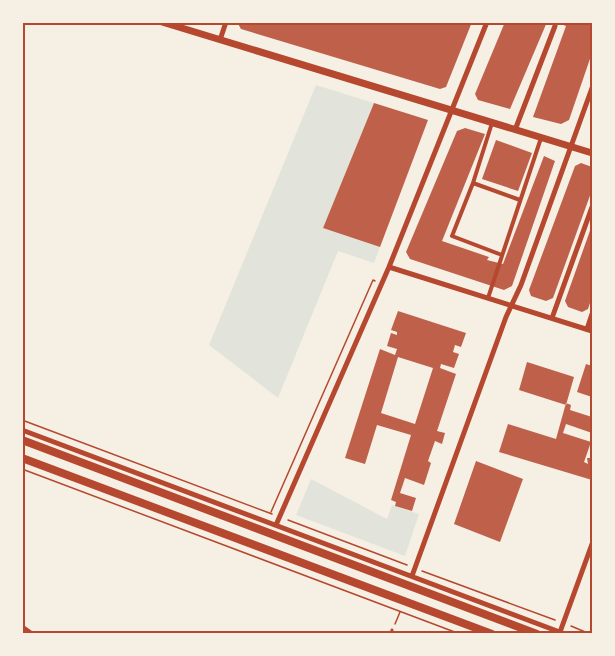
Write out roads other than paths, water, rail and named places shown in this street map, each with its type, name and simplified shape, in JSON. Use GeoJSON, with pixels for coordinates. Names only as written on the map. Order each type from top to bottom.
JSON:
{"type":"FeatureCollection","features":[{"type":"Feature","properties":{"kind":"main road"},"geometry":{"type":"LineString","coordinates":[[22,440],[537,633]]}},
{"type":"Feature","properties":{"kind":"main road"},"geometry":{"type":"LineString","coordinates":[[22,458],[492,633]]}},
{"type":"Feature","properties":{"kind":"street"},"geometry":{"type":"LineString","coordinates":[[162,22],[592,153]]}},
{"type":"Feature","properties":{"kind":"street"},"geometry":{"type":"LineString","coordinates":[[220,40],[226,22]]}},
{"type":"Feature","properties":{"kind":"street"},"geometry":{"type":"LineString","coordinates":[[276,525],[382,284],[487,22]]}},
{"type":"Feature","properties":{"kind":"street"},"geometry":{"type":"LineString","coordinates":[[516,130],[555,26]]}},
{"type":"Feature","properties":{"kind":"street"},"geometry":{"type":"LineString","coordinates":[[412,576],[592,88]]}},
{"type":"Feature","properties":{"kind":"street"},"geometry":{"type":"LineString","coordinates":[[492,123],[473,183],[452,236],[502,255]]}},
{"type":"Feature","properties":{"kind":"street"},"geometry":{"type":"LineString","coordinates":[[488,298],[541,138]]}},
{"type":"Feature","properties":{"kind":"street"},"geometry":{"type":"LineString","coordinates":[[473,183],[520,200]]}},
{"type":"Feature","properties":{"kind":"street"},"geometry":{"type":"LineString","coordinates":[[552,318],[592,207]]}},
{"type":"Feature","properties":{"kind":"street"},"geometry":{"type":"LineString","coordinates":[[389,267],[590,330],[592,314]]}},
{"type":"Feature","properties":{"kind":"street"},"geometry":{"type":"LineString","coordinates":[[22,430],[562,632],[563,623],[592,544]]}},
{"type":"Feature","properties":{"kind":"street"},"geometry":{"type":"LineString","coordinates":[[22,627],[32,633]]}}]}
